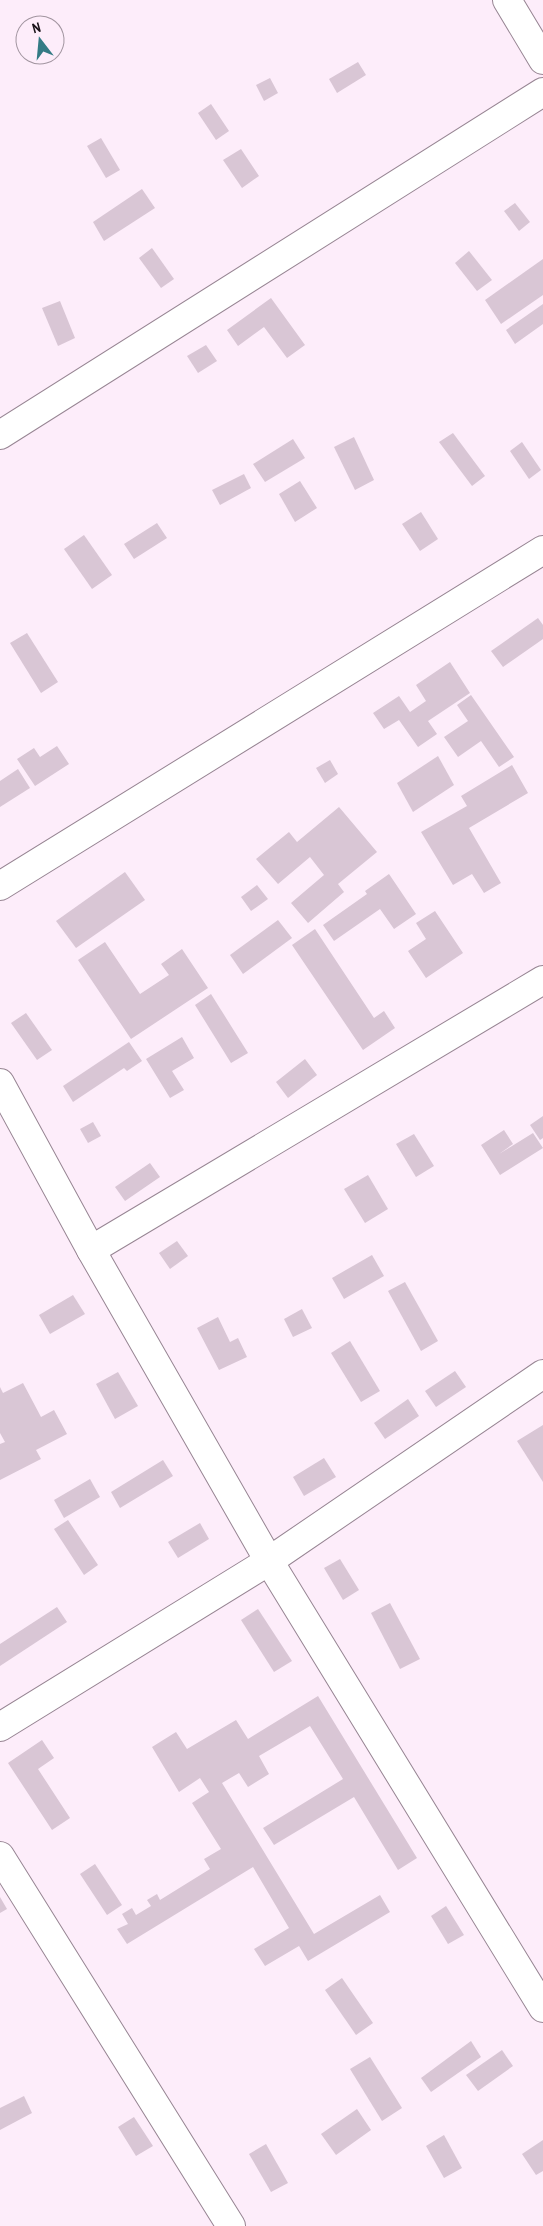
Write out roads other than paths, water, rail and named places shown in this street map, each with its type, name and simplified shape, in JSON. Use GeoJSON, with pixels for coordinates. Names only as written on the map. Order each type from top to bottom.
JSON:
{"type":"FeatureCollection","features":[{"type":"Feature","properties":{"kind":"street"},"geometry":{"type":"LineString","coordinates":[[508,0],[543,60]]}},
{"type":"Feature","properties":{"kind":"street"},"geometry":{"type":"LineString","coordinates":[[0,435],[543,92]]}},
{"type":"Feature","properties":{"kind":"street"},"geometry":{"type":"LineString","coordinates":[[0,886],[543,550]]}},
{"type":"Feature","properties":{"kind":"street"},"geometry":{"type":"LineString","coordinates":[[91,1250],[543,980]]}},
{"type":"Feature","properties":{"kind":"street"},"geometry":{"type":"LineString","coordinates":[[0,1083],[91,1250],[268,1561],[543,2008]]}},
{"type":"Feature","properties":{"kind":"street"},"geometry":{"type":"LineString","coordinates":[[0,1727],[268,1561],[543,1374]]}},
{"type":"Feature","properties":{"kind":"street"},"geometry":{"type":"LineString","coordinates":[[0,1856],[231,2226]]}}]}
